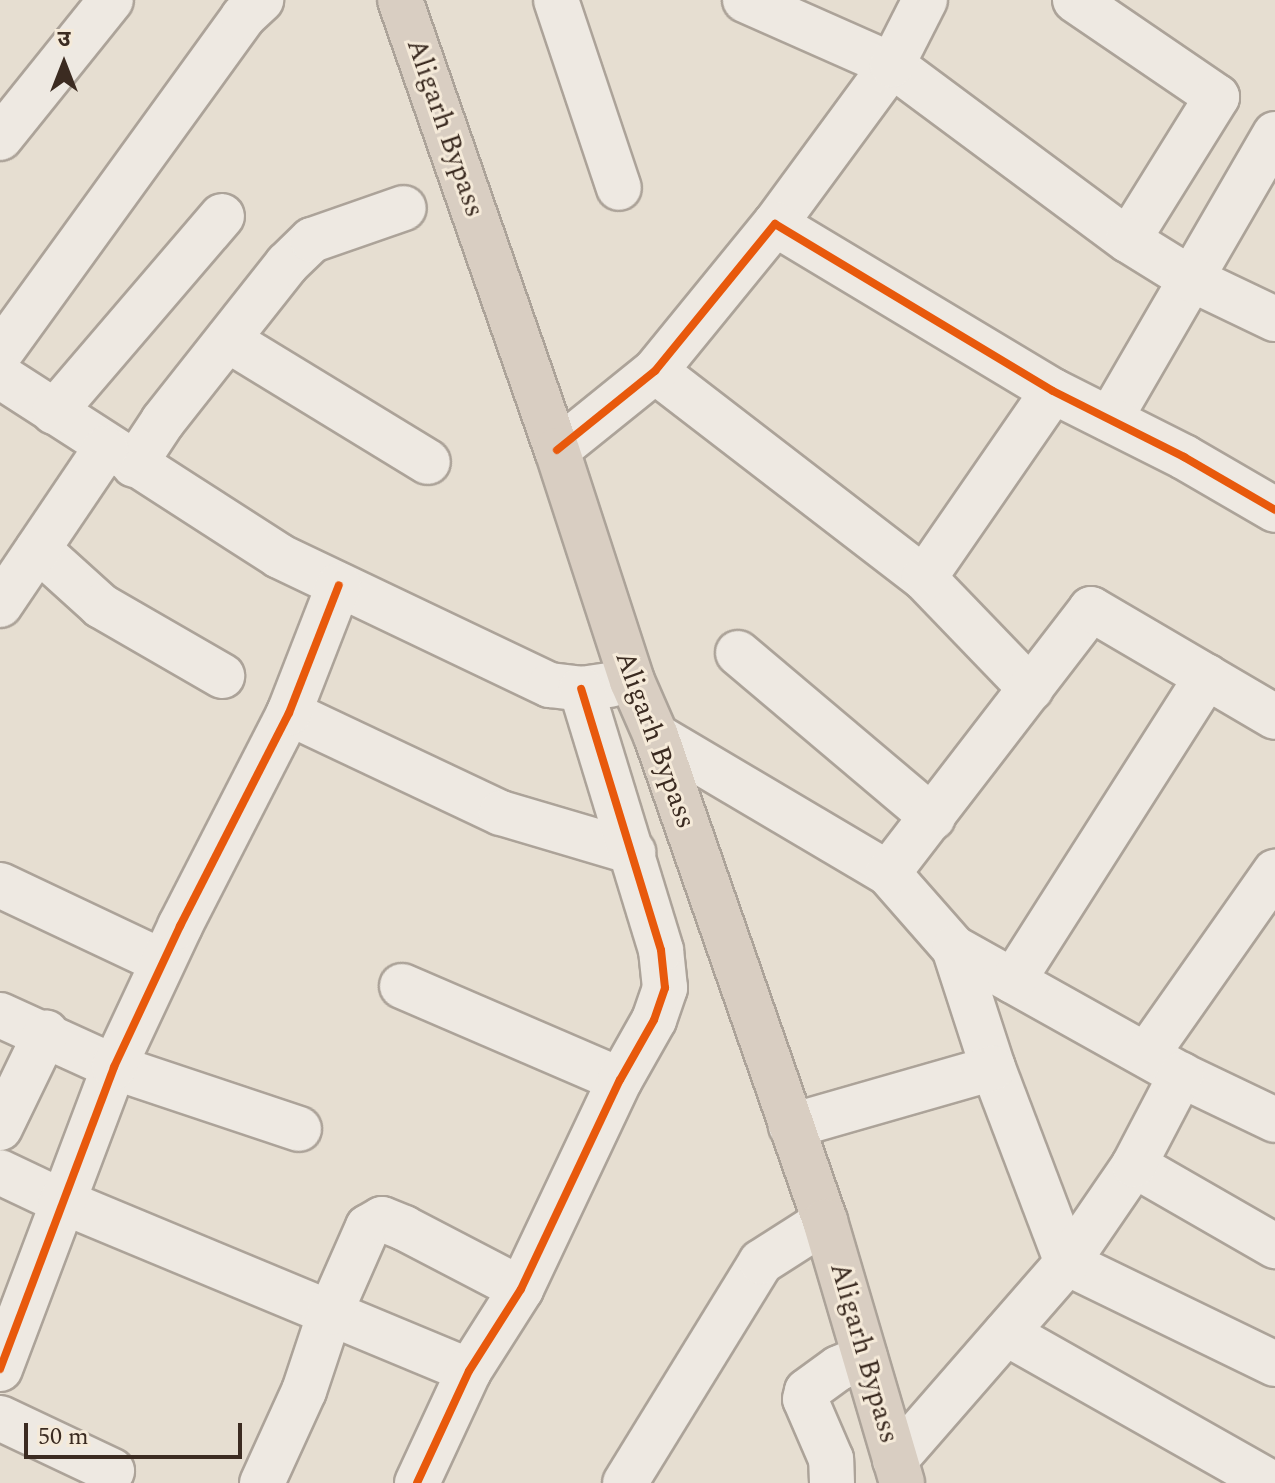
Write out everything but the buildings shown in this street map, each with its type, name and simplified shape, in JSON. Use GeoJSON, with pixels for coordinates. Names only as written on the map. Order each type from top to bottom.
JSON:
{"type":"FeatureCollection","features":[{"type":"Feature","properties":{"kind":"highway","name":"Aligarh Bypass"},"geometry":{"type":"LineString","coordinates":[[400,0],[557,450],[606,685],[656,736],[825,1221],[839,1370],[898,1471]]}},
{"type":"Feature","properties":{"kind":"street"},"geometry":{"type":"LineString","coordinates":[[0,138],[111,0]]}},
{"type":"Feature","properties":{"kind":"street"},"geometry":{"type":"LineString","coordinates":[[0,353],[243,17],[261,0]]}},
{"type":"Feature","properties":{"kind":"street"},"geometry":{"type":"LineString","coordinates":[[556,0],[619,188]]}},
{"type":"Feature","properties":{"kind":"street"},"geometry":{"type":"LineString","coordinates":[[745,0],[892,65],[1128,240],[1191,279],[1275,319]]}},
{"type":"Feature","properties":{"kind":"street"},"geometry":{"type":"LineString","coordinates":[[557,450],[655,371],[775,224],[892,65],[925,0]]}},
{"type":"Feature","properties":{"kind":"street"},"geometry":{"type":"LineString","coordinates":[[1075,0],[1217,97],[1275,131],[1110,419]]}},
{"type":"Feature","properties":{"kind":"street"},"geometry":{"type":"LineString","coordinates":[[1128,240],[1217,97]]}},
{"type":"Feature","properties":{"kind":"street"},"geometry":{"type":"LineString","coordinates":[[0,605],[38,549],[120,456],[163,421],[287,264],[312,240],[404,208]]}},
{"type":"Feature","properties":{"kind":"street"},"geometry":{"type":"LineString","coordinates":[[54,412],[222,216]]}},
{"type":"Feature","properties":{"kind":"street"},"geometry":{"type":"LineString","coordinates":[[775,224],[1053,391],[1275,510]]}},
{"type":"Feature","properties":{"kind":"street"},"geometry":{"type":"LineString","coordinates":[[228,340],[428,462]]}},
{"type":"Feature","properties":{"kind":"street"},"geometry":{"type":"LineString","coordinates":[[655,371],[924,578],[1031,689]]}},
{"type":"Feature","properties":{"kind":"street"},"geometry":{"type":"LineString","coordinates":[[0,376],[279,556],[550,685],[606,685],[633,852],[661,950],[665,988],[654,1020],[620,1080],[521,1289],[469,1371],[417,1483]]}},
{"type":"Feature","properties":{"kind":"street"},"geometry":{"type":"LineString","coordinates":[[924,578],[1053,391]]}},
{"type":"Feature","properties":{"kind":"street"},"geometry":{"type":"LineString","coordinates":[[38,549],[101,606],[222,676]]}},
{"type":"Feature","properties":{"kind":"street"},"geometry":{"type":"LineString","coordinates":[[0,1369],[114,1067],[163,962],[289,713],[339,585]]}},
{"type":"Feature","properties":{"kind":"street"},"geometry":{"type":"LineString","coordinates":[[888,873],[1091,609],[1275,717]]}},
{"type":"Feature","properties":{"kind":"street"},"geometry":{"type":"LineString","coordinates":[[738,653],[933,818]]}},
{"type":"Feature","properties":{"kind":"street"},"geometry":{"type":"LineString","coordinates":[[1013,981],[1207,677]]}},
{"type":"Feature","properties":{"kind":"street"},"geometry":{"type":"LineString","coordinates":[[289,713],[501,813],[633,852]]}},
{"type":"Feature","properties":{"kind":"street"},"geometry":{"type":"LineString","coordinates":[[656,736],[888,873],[954,948],[1164,1065],[1275,1120]]}},
{"type":"Feature","properties":{"kind":"street"},"geometry":{"type":"LineString","coordinates":[[898,1471],[1006,1333],[1067,1263],[1134,1165],[1164,1065],[1275,872]]}},
{"type":"Feature","properties":{"kind":"street"},"geometry":{"type":"LineString","coordinates":[[0,885],[163,962]]}},
{"type":"Feature","properties":{"kind":"street"},"geometry":{"type":"LineString","coordinates":[[954,948],[993,1068],[1067,1263],[1275,1364]]}},
{"type":"Feature","properties":{"kind":"street"},"geometry":{"type":"LineString","coordinates":[[402,986],[620,1080]]}},
{"type":"Feature","properties":{"kind":"street"},"geometry":{"type":"LineString","coordinates":[[0,1015],[46,1033],[114,1067],[299,1129]]}},
{"type":"Feature","properties":{"kind":"street"},"geometry":{"type":"LineString","coordinates":[[0,1128],[46,1033]]}},
{"type":"Feature","properties":{"kind":"street"},"geometry":{"type":"LineString","coordinates":[[791,1126],[993,1068]]}},
{"type":"Feature","properties":{"kind":"street"},"geometry":{"type":"LineString","coordinates":[[1134,1165],[1275,1246]]}},
{"type":"Feature","properties":{"kind":"street"},"geometry":{"type":"LineString","coordinates":[[0,1172],[61,1201],[469,1371]]}},
{"type":"Feature","properties":{"kind":"street"},"geometry":{"type":"LineString","coordinates":[[262,1483],[304,1391],[330,1313],[368,1227],[382,1219],[521,1289]]}},
{"type":"Feature","properties":{"kind":"street"},"geometry":{"type":"LineString","coordinates":[[625,1483],[761,1262],[825,1221]]}},
{"type":"Feature","properties":{"kind":"street"},"geometry":{"type":"LineString","coordinates":[[1006,1333],[1271,1483]]}},
{"type":"Feature","properties":{"kind":"street"},"geometry":{"type":"LineString","coordinates":[[832,1483],[831,1459],[805,1399],[839,1370]]}},
{"type":"Feature","properties":{"kind":"street"},"geometry":{"type":"LineString","coordinates":[[0,1418],[112,1471]]}},
{"type":"Feature","properties":{"kind":"cycle path"},"geometry":{"type":"LineString","coordinates":[[557,450],[655,371],[775,224],[1053,391],[1184,457],[1275,510]]}},
{"type":"Feature","properties":{"kind":"cycle path"},"geometry":{"type":"LineString","coordinates":[[0,1369],[114,1067],[180,926],[289,713],[339,585]]}},
{"type":"Feature","properties":{"kind":"cycle path"},"geometry":{"type":"LineString","coordinates":[[417,1483],[469,1371],[521,1289],[620,1080],[654,1020],[665,988],[661,950],[581,689]]}}]}
